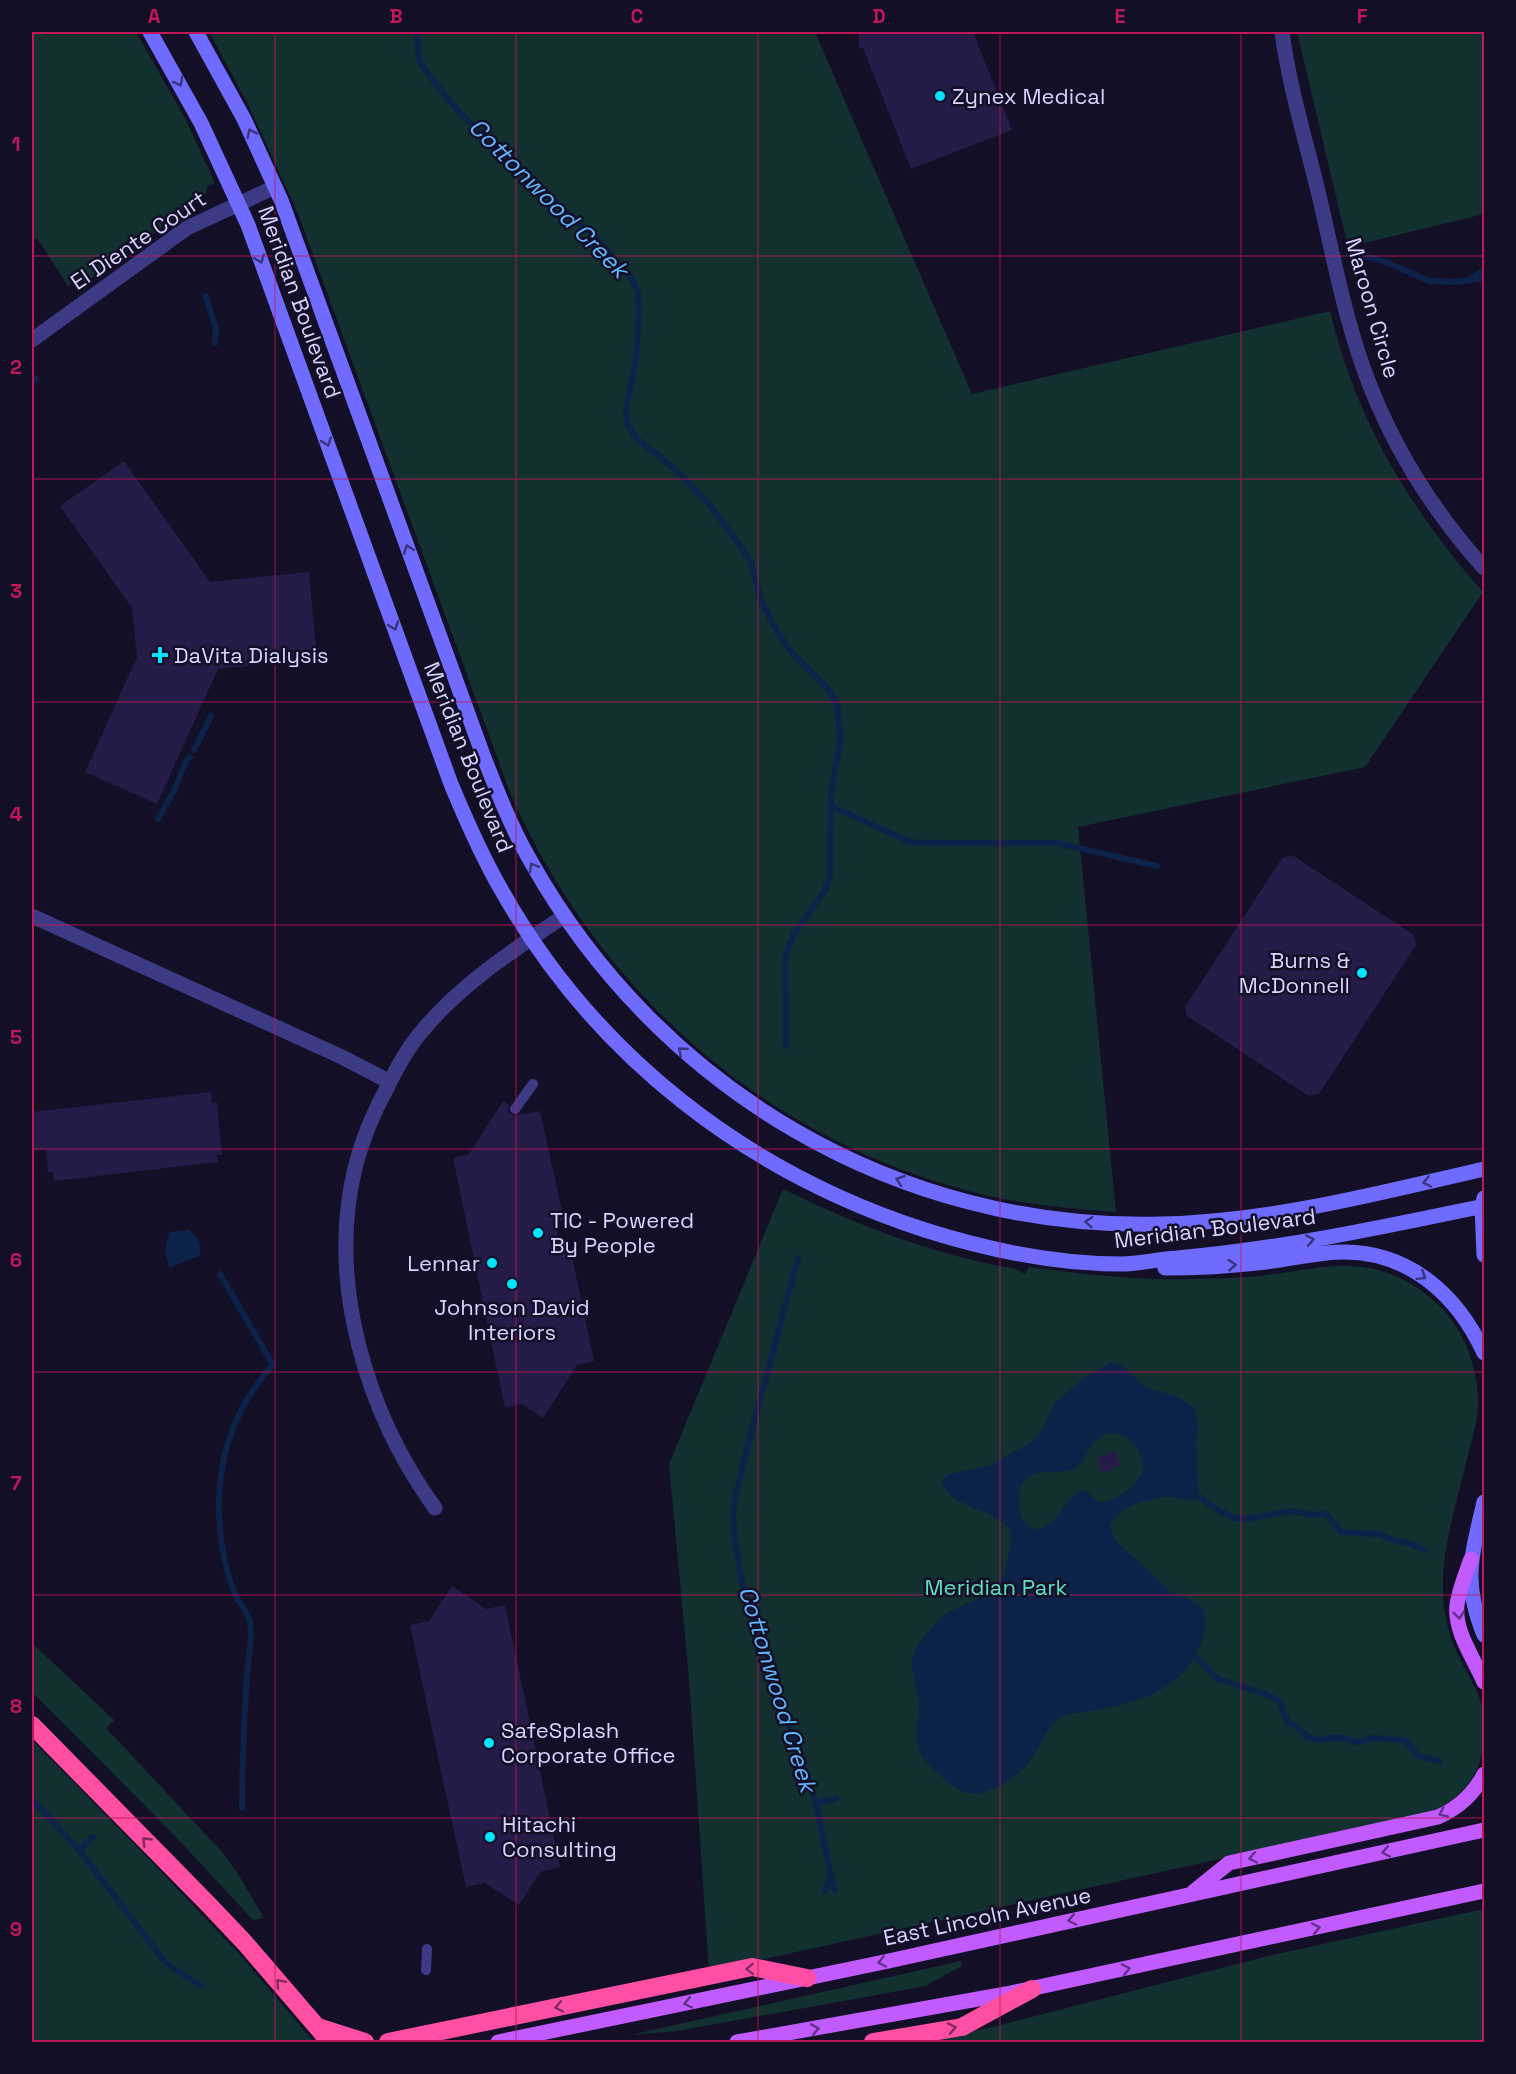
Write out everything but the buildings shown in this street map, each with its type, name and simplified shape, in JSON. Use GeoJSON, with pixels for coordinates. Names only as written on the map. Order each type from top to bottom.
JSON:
{"type":"FeatureCollection","features":[{"type":"Feature","properties":{"kind":"highway"},"geometry":{"type":"LineString","coordinates":[[32,1725],[216,1913],[330,2043]]}},
{"type":"Feature","properties":{"kind":"highway"},"geometry":{"type":"LineString","coordinates":[[388,2043],[752,1967],[807,1978]]}},
{"type":"Feature","properties":{"kind":"highway"},"geometry":{"type":"LineString","coordinates":[[873,2043],[962,2027],[1032,1989]]}},
{"type":"Feature","properties":{"kind":"highway"},"geometry":{"type":"LineString","coordinates":[[318,2027],[365,2043]]}},
{"type":"Feature","properties":{"kind":"main road","name":"Meridian Boulevard"},"geometry":{"type":"LineString","coordinates":[[150,32],[201,123],[239,203],[451,784],[489,868],[531,939],[586,1010],[644,1070],[711,1124],[792,1175],[842,1200],[887,1218],[969,1243],[1054,1259],[1133,1264],[1147,1260],[1223,1254],[1284,1245],[1484,1203]]}},
{"type":"Feature","properties":{"kind":"main road","name":"Meridian Boulevard"},"geometry":{"type":"LineString","coordinates":[[196,32],[244,119],[275,187],[497,792],[524,850],[564,916],[606,972],[683,1052],[728,1088],[788,1128],[837,1154],[886,1175],[965,1201],[1016,1212],[1083,1222],[1195,1223],[1266,1214],[1485,1169]]}},
{"type":"Feature","properties":{"kind":"main road"},"geometry":{"type":"LineString","coordinates":[[1484,1203],[1485,1256]]}},
{"type":"Feature","properties":{"kind":"main road"},"geometry":{"type":"LineString","coordinates":[[1133,1264],[1143,1268],[1230,1266],[1340,1252],[1382,1257],[1413,1270],[1440,1288],[1468,1322],[1485,1353]]}},
{"type":"Feature","properties":{"kind":"main road"},"geometry":{"type":"LineString","coordinates":[[1485,1502],[1457,1605],[1467,1646],[1485,1682]]}},
{"type":"Feature","properties":{"kind":"main road"},"geometry":{"type":"LineString","coordinates":[[1471,1559],[1474,1606],[1485,1635]]}},
{"type":"Feature","properties":{"kind":"main road"},"geometry":{"type":"LineString","coordinates":[[1191,1894],[1229,1863],[1443,1815],[1467,1798],[1485,1774]]}},
{"type":"Feature","properties":{"kind":"main road","name":"East Lincoln Avenue"},"geometry":{"type":"LineString","coordinates":[[498,2043],[1485,1830]]}},
{"type":"Feature","properties":{"kind":"main road"},"geometry":{"type":"LineString","coordinates":[[737,2043],[1032,1989],[1485,1891]]}},
{"type":"Feature","properties":{"kind":"street","name":"Maroon Circle"},"geometry":{"type":"LineString","coordinates":[[1282,32],[1290,76],[1345,305],[1363,367],[1386,423],[1413,474],[1443,520],[1485,568]]}},
{"type":"Feature","properties":{"kind":"street","name":"El Diente Court"},"geometry":{"type":"LineString","coordinates":[[32,340],[187,228],[275,187]]}},
{"type":"Feature","properties":{"kind":"street"},"geometry":{"type":"LineString","coordinates":[[32,916],[342,1057],[390,1082]]}},
{"type":"Feature","properties":{"kind":"street"},"geometry":{"type":"LineString","coordinates":[[435,1509],[403,1459],[378,1403],[359,1342],[349,1280],[347,1241],[350,1195],[354,1175],[371,1120],[390,1082],[416,1039],[450,1001],[477,977],[564,916]]}},
{"type":"Feature","properties":{"kind":"lane"},"geometry":{"type":"LineString","coordinates":[[515,1109],[533,1084]]}},
{"type":"Feature","properties":{"kind":"lane"},"geometry":{"type":"LineString","coordinates":[[426,1970],[427,1949]]}},
{"type":"Feature","properties":{"kind":"green space"},"geometry":{"type":"Polygon","coordinates":[[[32,32],[136,32],[186,120],[214,184],[208,185],[206,193],[189,208],[86,282],[75,282],[68,286],[37,238],[32,242],[32,32]]]}},
{"type":"Feature","properties":{"kind":"green space"},"geometry":{"type":"Polygon","coordinates":[[[209,32],[815,32],[972,394],[1330,311],[1354,389],[1388,461],[1432,528],[1483,592],[1365,767],[1078,827],[1116,1212],[1003,1199],[922,1177],[846,1145],[774,1105],[708,1057],[648,1001],[595,939],[549,870],[511,795],[299,216],[248,104],[209,32]]]}},
{"type":"Feature","properties":{"kind":"green space"},"geometry":{"type":"Polygon","coordinates":[[[1297,32],[1484,32],[1484,214],[1348,247],[1297,32]]]}},
{"type":"Feature","properties":{"kind":"green space","name":"Meridian Park"},"geometry":{"type":"Polygon","coordinates":[[[783,1189],[839,1215],[896,1237],[925,1247],[1015,1269],[1025,1274],[1029,1267],[1132,1278],[1194,1279],[1253,1276],[1353,1266],[1385,1272],[1400,1278],[1428,1296],[1451,1319],[1463,1339],[1475,1372],[1478,1395],[1475,1425],[1447,1541],[1443,1584],[1448,1628],[1476,1690],[1484,1714],[1482,1753],[1479,1765],[1466,1787],[1458,1795],[1430,1813],[709,1971],[689,1679],[669,1464],[783,1189]]]}},
{"type":"Feature","properties":{"kind":"green space"},"geometry":{"type":"Polygon","coordinates":[[[32,1643],[114,1720],[106,1728],[222,1852],[264,1918],[253,1920],[177,1838],[32,1692],[32,1643]]]}},
{"type":"Feature","properties":{"kind":"green space"},"geometry":{"type":"Polygon","coordinates":[[[32,1740],[242,1957],[314,2042],[32,2042],[32,1740]]]}},
{"type":"Feature","properties":{"kind":"green space"},"geometry":{"type":"Polygon","coordinates":[[[1484,1909],[1484,2042],[919,2042],[993,2027],[1268,1956],[1484,1909]]]}},
{"type":"Feature","properties":{"kind":"green space"},"geometry":{"type":"Polygon","coordinates":[[[961,1961],[962,1966],[925,1986],[677,2031],[630,2035],[961,1961]]]}},
{"type":"Feature","properties":{"kind":"water"},"geometry":{"type":"Polygon","coordinates":[[[189,1230],[199,1242],[201,1248],[199,1256],[169,1268],[165,1252],[169,1232],[189,1230]]]}},
{"type":"Feature","properties":{"kind":"water"},"geometry":{"type":"Polygon","coordinates":[[[1111,1362],[1123,1366],[1147,1387],[1180,1398],[1192,1406],[1199,1425],[1196,1444],[1199,1493],[1190,1501],[1163,1497],[1135,1504],[1119,1514],[1110,1528],[1117,1543],[1169,1591],[1203,1608],[1206,1620],[1202,1640],[1193,1660],[1165,1687],[1129,1703],[1068,1714],[1055,1722],[1027,1765],[1016,1775],[998,1787],[984,1792],[966,1792],[955,1787],[930,1766],[919,1751],[917,1736],[919,1700],[912,1669],[913,1657],[920,1641],[943,1616],[989,1593],[1000,1582],[1006,1566],[1011,1538],[1009,1529],[1002,1521],[955,1498],[946,1490],[942,1480],[947,1475],[990,1465],[1030,1443],[1040,1433],[1055,1403],[1084,1378],[1111,1362]],[[1108,1433],[1100,1437],[1090,1447],[1082,1462],[1070,1470],[1036,1473],[1026,1479],[1021,1487],[1019,1506],[1021,1515],[1030,1527],[1037,1529],[1045,1527],[1080,1490],[1087,1492],[1100,1503],[1118,1496],[1134,1484],[1141,1474],[1142,1459],[1129,1440],[1108,1433]]]}},
{"type":"Feature","properties":{"kind":"waterway","name":"Cottonwood Creek"},"geometry":{"type":"LineString","coordinates":[[416,32],[420,63],[459,112],[603,245],[632,279],[638,293],[639,311],[636,359],[626,409],[628,425],[638,440],[673,467],[711,506],[750,560],[761,600],[776,630],[791,652],[829,690],[838,707],[840,742],[831,793],[830,874],[825,890],[794,934],[785,957],[786,1046]]}},
{"type":"Feature","properties":{"kind":"waterway"},"geometry":{"type":"LineString","coordinates":[[1349,254],[1386,262],[1429,281],[1457,282],[1482,278]]}},
{"type":"Feature","properties":{"kind":"waterway"},"geometry":{"type":"LineString","coordinates":[[1473,278],[1484,270]]}},
{"type":"Feature","properties":{"kind":"waterway"},"geometry":{"type":"LineString","coordinates":[[206,296],[216,330],[215,343]]}},
{"type":"Feature","properties":{"kind":"waterway"},"geometry":{"type":"LineString","coordinates":[[32,382],[36,379]]}},
{"type":"Feature","properties":{"kind":"waterway"},"geometry":{"type":"LineString","coordinates":[[194,750],[211,716]]}},
{"type":"Feature","properties":{"kind":"waterway"},"geometry":{"type":"LineString","coordinates":[[158,819],[190,757]]}},
{"type":"Feature","properties":{"kind":"waterway"},"geometry":{"type":"LineString","coordinates":[[831,806],[908,841],[919,843],[1057,843],[1157,866]]}},
{"type":"Feature","properties":{"kind":"waterway","name":"Cottonwood Creek"},"geometry":{"type":"LineString","coordinates":[[798,1258],[748,1445],[734,1504],[733,1519],[742,1582],[748,1605],[816,1803],[831,1876],[825,1891]]}},
{"type":"Feature","properties":{"kind":"waterway"},"geometry":{"type":"LineString","coordinates":[[220,1274],[273,1365],[255,1387],[230,1436],[219,1490],[222,1545],[228,1573],[236,1595],[248,1616],[251,1628],[244,1726],[242,1808]]}},
{"type":"Feature","properties":{"kind":"waterway"},"geometry":{"type":"LineString","coordinates":[[1192,1492],[1235,1518],[1246,1519],[1290,1511],[1312,1515],[1324,1514],[1341,1532],[1379,1534],[1425,1550]]}},
{"type":"Feature","properties":{"kind":"waterway"},"geometry":{"type":"LineString","coordinates":[[1189,1653],[1216,1678],[1268,1695],[1280,1702],[1288,1723],[1296,1726],[1307,1737],[1319,1740],[1338,1737],[1356,1742],[1373,1738],[1402,1740],[1408,1743],[1418,1756],[1439,1761]]}},
{"type":"Feature","properties":{"kind":"waterway"},"geometry":{"type":"LineString","coordinates":[[32,1799],[79,1850],[166,1963],[201,1986]]}},
{"type":"Feature","properties":{"kind":"waterway"},"geometry":{"type":"LineString","coordinates":[[816,1803],[836,1799]]}},
{"type":"Feature","properties":{"kind":"waterway"},"geometry":{"type":"LineString","coordinates":[[79,1850],[93,1837]]}},
{"type":"Feature","properties":{"kind":"waterway","name":"Cottonwood Creek"},"geometry":{"type":"LineString","coordinates":[[831,1876],[835,1890]]}},
{"type":"Feature","properties":{"kind":"place","name":"Zynex Medical"},"geometry":{"type":"Point","coordinates":[940,96]}},
{"type":"Feature","properties":{"kind":"place","name":"DaVita Dialysis"},"geometry":{"type":"Point","coordinates":[160,655]}},
{"type":"Feature","properties":{"kind":"place","name":"Burns & McDonnell"},"geometry":{"type":"Point","coordinates":[1362,973]}},
{"type":"Feature","properties":{"kind":"place","name":"TIC - Powered By People"},"geometry":{"type":"Point","coordinates":[538,1233]}},
{"type":"Feature","properties":{"kind":"place","name":"Lennar"},"geometry":{"type":"Point","coordinates":[492,1263]}},
{"type":"Feature","properties":{"kind":"place","name":"Johnson David Interiors"},"geometry":{"type":"Point","coordinates":[512,1284]}},
{"type":"Feature","properties":{"kind":"place","name":"SafeSplash Corporate Office"},"geometry":{"type":"Point","coordinates":[489,1743]}},
{"type":"Feature","properties":{"kind":"place","name":"Hitachi Consulting"},"geometry":{"type":"Point","coordinates":[490,1837]}}]}
